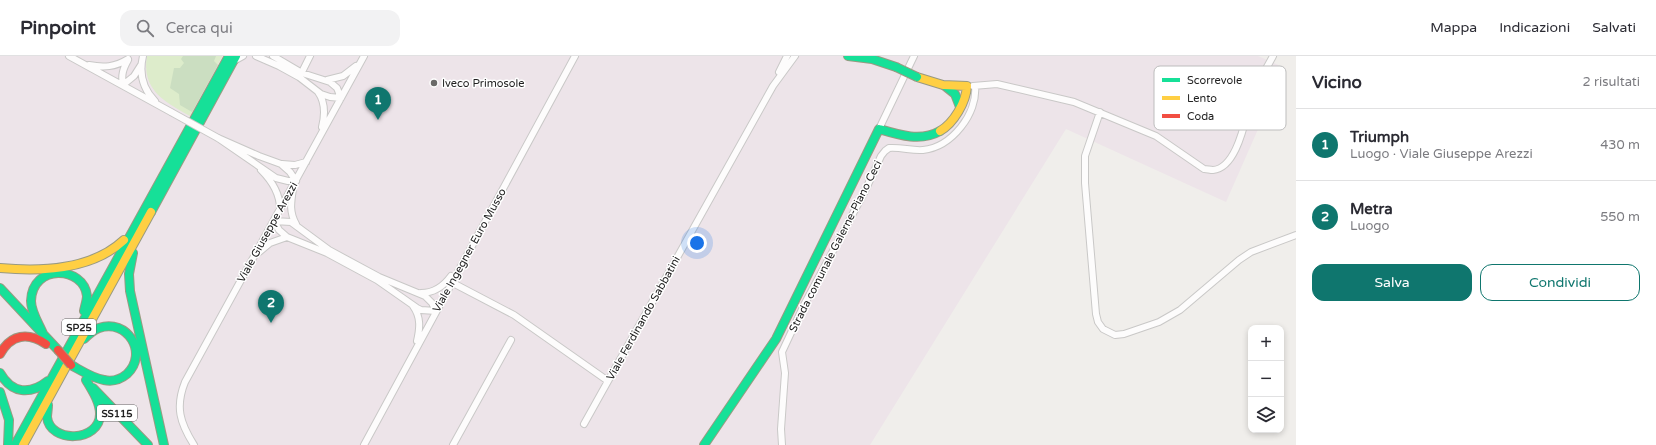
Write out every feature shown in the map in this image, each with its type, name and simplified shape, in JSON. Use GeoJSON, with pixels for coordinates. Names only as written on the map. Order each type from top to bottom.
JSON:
{"type":"FeatureCollection","features":[{"type":"Feature","properties":{"kind":"main road"},"geometry":{"type":"LineString","coordinates":[[848,56],[872,59],[917,77],[943,85],[953,91],[958,98],[960,107]]}},
{"type":"Feature","properties":{"kind":"main road","name":"SP25"},"geometry":{"type":"LineString","coordinates":[[23,445],[76,349],[230,58]]}},
{"type":"Feature","properties":{"kind":"main road"},"geometry":{"type":"LineString","coordinates":[[704,445],[759,366],[776,338],[879,129],[910,138],[929,136],[940,130],[950,123],[960,107],[969,86],[943,85]]}},
{"type":"Feature","properties":{"kind":"main road","name":"SP25"},"geometry":{"type":"LineString","coordinates":[[15,445],[54,375],[80,324],[148,211]]}},
{"type":"Feature","properties":{"kind":"main road"},"geometry":{"type":"LineString","coordinates":[[0,268],[15,270],[27,269],[77,264],[93,260],[118,247],[148,211]]}},
{"type":"Feature","properties":{"kind":"main road"},"geometry":{"type":"LineString","coordinates":[[148,211],[146,226],[132,256],[129,283],[164,445]]}},
{"type":"Feature","properties":{"kind":"main road"},"geometry":{"type":"LineString","coordinates":[[44,336],[35,315],[31,298],[33,288],[37,282],[48,274],[64,272],[78,279],[83,286],[87,300],[80,324]]}},
{"type":"Feature","properties":{"kind":"main road","name":"SS115"},"geometry":{"type":"LineString","coordinates":[[0,288],[148,445]]}},
{"type":"Feature","properties":{"kind":"main road"},"geometry":{"type":"LineString","coordinates":[[71,365],[98,379],[110,381],[125,375],[132,368],[136,360],[136,352],[132,338],[122,329],[114,326],[105,326],[94,330],[76,349]]}},
{"type":"Feature","properties":{"kind":"main road"},"geometry":{"type":"LineString","coordinates":[[0,354],[3,347],[10,340],[27,335],[40,339],[58,350]]}},
{"type":"Feature","properties":{"kind":"main road"},"geometry":{"type":"LineString","coordinates":[[0,373],[9,385],[18,390],[38,388],[54,375]]}},
{"type":"Feature","properties":{"kind":"main road"},"geometry":{"type":"LineString","coordinates":[[79,444],[91,439],[97,432],[101,420],[98,406],[86,380]]}},
{"type":"Feature","properties":{"kind":"main road"},"geometry":{"type":"LineString","coordinates":[[54,387],[47,407],[47,422],[49,429],[55,437],[69,445]]}},
{"type":"Feature","properties":{"kind":"main road"},"geometry":{"type":"LineString","coordinates":[[0,392],[9,420],[8,445]]}},
{"type":"Feature","properties":{"kind":"street"},"geometry":{"type":"LineString","coordinates":[[69,56],[218,138],[281,164],[295,165],[306,162]]}},
{"type":"Feature","properties":{"kind":"street"},"geometry":{"type":"LineString","coordinates":[[143,56],[141,75],[145,87],[151,97],[161,106]]}},
{"type":"Feature","properties":{"kind":"street"},"geometry":{"type":"LineString","coordinates":[[230,58],[243,56]]}},
{"type":"Feature","properties":{"kind":"street"},"geometry":{"type":"LineString","coordinates":[[256,56],[300,75],[323,80],[334,85],[341,98]]}},
{"type":"Feature","properties":{"kind":"street"},"geometry":{"type":"LineString","coordinates":[[273,56],[300,75],[317,91],[325,96],[341,98]]}},
{"type":"Feature","properties":{"kind":"street"},"geometry":{"type":"LineString","coordinates":[[300,75],[310,56]]}},
{"type":"Feature","properties":{"kind":"street","name":"Viale Ingegner Euro Musso"},"geometry":{"type":"LineString","coordinates":[[364,445],[575,56]]}},
{"type":"Feature","properties":{"kind":"street"},"geometry":{"type":"LineString","coordinates":[[773,86],[787,56]]}},
{"type":"Feature","properties":{"kind":"street"},"geometry":{"type":"LineString","coordinates":[[773,86],[795,56]]}},
{"type":"Feature","properties":{"kind":"street"},"geometry":{"type":"LineString","coordinates":[[879,129],[914,56]]}},
{"type":"Feature","properties":{"kind":"street"},"geometry":{"type":"LineString","coordinates":[[1268,66],[1273,56]]}},
{"type":"Feature","properties":{"kind":"street"},"geometry":{"type":"LineString","coordinates":[[81,63],[105,67],[114,66],[129,58]]}},
{"type":"Feature","properties":{"kind":"street"},"geometry":{"type":"LineString","coordinates":[[123,85],[121,77],[123,69],[129,58]]}},
{"type":"Feature","properties":{"kind":"street"},"geometry":{"type":"LineString","coordinates":[[323,80],[330,80],[343,76],[350,72],[362,58]]}},
{"type":"Feature","properties":{"kind":"street","name":"Viale Giuseppe Arezzi"},"geometry":{"type":"LineString","coordinates":[[194,445],[182,422],[180,411],[180,400],[185,382],[280,211],[362,58]]}},
{"type":"Feature","properties":{"kind":"street"},"geometry":{"type":"LineString","coordinates":[[123,85],[134,76],[141,64]]}},
{"type":"Feature","properties":{"kind":"street"},"geometry":{"type":"LineString","coordinates":[[958,98],[959,89],[969,86],[997,84],[1068,100],[1156,136],[1204,169],[1214,170],[1221,168],[1227,163],[1236,149],[1243,130]]}},
{"type":"Feature","properties":{"kind":"street","name":"Viale Ferdinando Sabbatini"},"geometry":{"type":"LineString","coordinates":[[584,424],[773,86]]}},
{"type":"Feature","properties":{"kind":"street","name":"Strada comunale Galerne-Piano Ceci"},"geometry":{"type":"LineString","coordinates":[[782,445],[781,429],[785,373],[782,352],[804,305],[865,191],[881,156],[889,148],[923,150],[938,146],[948,140],[967,118],[976,95],[969,86]]}},
{"type":"Feature","properties":{"kind":"street"},"geometry":{"type":"LineString","coordinates":[[317,91],[323,102],[325,116],[319,137]]}},
{"type":"Feature","properties":{"kind":"street"},"geometry":{"type":"LineString","coordinates":[[1100,112],[1085,156],[1085,183],[1096,314],[1098,322],[1103,329],[1115,335],[1124,334],[1159,322],[1180,310],[1239,260],[1251,252],[1296,235]]}},
{"type":"Feature","properties":{"kind":"street"},"geometry":{"type":"LineString","coordinates":[[218,138],[276,178],[295,182]]}},
{"type":"Feature","properties":{"kind":"street"},"geometry":{"type":"LineString","coordinates":[[239,153],[264,173],[275,187],[279,195],[280,211]]}},
{"type":"Feature","properties":{"kind":"street"},"geometry":{"type":"LineString","coordinates":[[281,164],[290,172],[295,182],[291,211],[297,225]]}},
{"type":"Feature","properties":{"kind":"street"},"geometry":{"type":"LineString","coordinates":[[274,221],[286,221],[297,225],[330,250],[393,284],[420,293],[429,299],[436,311],[421,310],[377,280],[327,253],[287,237],[279,230],[274,221]]}},
{"type":"Feature","properties":{"kind":"street"},"geometry":{"type":"LineString","coordinates":[[254,256],[270,243],[287,237]]}},
{"type":"Feature","properties":{"kind":"street"},"geometry":{"type":"LineString","coordinates":[[420,293],[432,292],[445,284],[464,259]]}},
{"type":"Feature","properties":{"kind":"street"},"geometry":{"type":"LineString","coordinates":[[452,282],[514,315],[608,381]]}},
{"type":"Feature","properties":{"kind":"street"},"geometry":{"type":"LineString","coordinates":[[410,358],[420,326],[417,312],[411,303]]}},
{"type":"Feature","properties":{"kind":"street"},"geometry":{"type":"LineString","coordinates":[[453,445],[511,340]]}},
{"type":"Feature","properties":{"kind":"shaded area"},"geometry":{"type":"Polygon","coordinates":[[[0,56],[1258,56],[1280,66],[1154,66],[1154,130],[1258,130],[1226,202],[1066,129],[870,445],[0,445],[0,56]]]}},
{"type":"Feature","properties":{"kind":"green space"},"geometry":{"type":"Polygon","coordinates":[[[147,56],[222,57],[190,116],[163,100],[156,93],[151,86],[148,77],[146,67],[147,56]]]}},
{"type":"Feature","properties":{"kind":"green space"},"geometry":{"type":"Polygon","coordinates":[[[183,56],[216,56],[214,61],[218,65],[192,112],[180,105],[179,94],[170,88],[174,68],[180,68],[184,63],[181,59],[183,56]]]}},
{"type":"Feature","properties":{"kind":"traffic: fast"},"geometry":{"type":"LineString","coordinates":[[15,445],[229,56]]}},
{"type":"Feature","properties":{"kind":"traffic: fast"},"geometry":{"type":"LineString","coordinates":[[151,212],[236,56]]}},
{"type":"Feature","properties":{"kind":"traffic: fast"},"geometry":{"type":"LineString","coordinates":[[848,56],[872,59],[896,67]]}},
{"type":"Feature","properties":{"kind":"traffic: fast"},"geometry":{"type":"LineString","coordinates":[[896,67],[917,77]]}},
{"type":"Feature","properties":{"kind":"traffic: fast"},"geometry":{"type":"LineString","coordinates":[[945,86],[955,94],[960,107]]}},
{"type":"Feature","properties":{"kind":"traffic: fast"},"geometry":{"type":"LineString","coordinates":[[704,445],[776,339],[879,129],[902,135],[918,137],[940,131]]}},
{"type":"Feature","properties":{"kind":"traffic: fast"},"geometry":{"type":"LineString","coordinates":[[133,253],[129,274],[130,291],[164,445]]}},
{"type":"Feature","properties":{"kind":"traffic: fast"},"geometry":{"type":"LineString","coordinates":[[44,336],[31,305],[34,289],[40,280],[48,275],[58,273],[68,274],[77,279],[84,286],[87,296],[84,311]]}},
{"type":"Feature","properties":{"kind":"traffic: fast"},"geometry":{"type":"LineString","coordinates":[[0,288],[58,350]]}},
{"type":"Feature","properties":{"kind":"traffic: fast"},"geometry":{"type":"LineString","coordinates":[[71,365],[95,378],[111,381],[125,376],[133,366],[136,357],[132,339],[118,328],[109,326],[99,328],[84,339]]}},
{"type":"Feature","properties":{"kind":"traffic: fast"},"geometry":{"type":"LineString","coordinates":[[0,373],[10,385],[22,390],[35,389],[48,381]]}},
{"type":"Feature","properties":{"kind":"traffic: fast"},"geometry":{"type":"LineString","coordinates":[[48,405],[47,417],[50,426],[57,432],[75,436],[92,430],[98,423],[100,410],[95,396],[86,380]]}},
{"type":"Feature","properties":{"kind":"traffic: fast"},"geometry":{"type":"LineString","coordinates":[[93,388],[148,445]]}},
{"type":"Feature","properties":{"kind":"traffic: fast"},"geometry":{"type":"LineString","coordinates":[[0,392],[9,420],[8,445]]}},
{"type":"Feature","properties":{"kind":"traffic: slow"},"geometry":{"type":"LineString","coordinates":[[917,77],[943,85],[967,86],[962,105],[958,112],[950,123],[940,131]]}},
{"type":"Feature","properties":{"kind":"traffic: slow"},"geometry":{"type":"LineString","coordinates":[[23,445],[151,212]]}},
{"type":"Feature","properties":{"kind":"traffic: slow"},"geometry":{"type":"LineString","coordinates":[[0,268],[33,270],[66,267],[97,258],[124,240]]}},
{"type":"Feature","properties":{"kind":"traffic: jam"},"geometry":{"type":"LineString","coordinates":[[0,354],[9,342],[20,337],[33,338],[46,344]]}},
{"type":"Feature","properties":{"kind":"traffic: jam"},"geometry":{"type":"LineString","coordinates":[[58,350],[71,365]]}},
{"type":"Feature","properties":{"kind":"place","name":"Iveco Primosole"},"geometry":{"type":"Point","coordinates":[434,83]}},
{"type":"Feature","properties":{"kind":"place","name":"Triumph"},"geometry":{"type":"Point","coordinates":[378,120]}},
{"type":"Feature","properties":{"kind":"place","name":"Metra"},"geometry":{"type":"Point","coordinates":[271,323]}}]}
